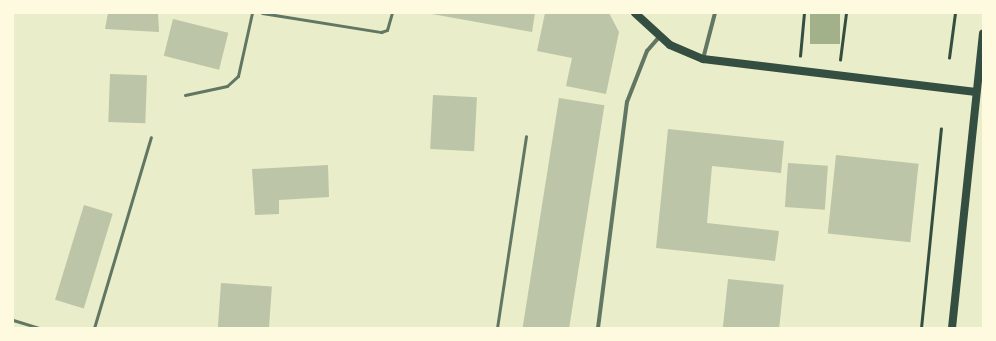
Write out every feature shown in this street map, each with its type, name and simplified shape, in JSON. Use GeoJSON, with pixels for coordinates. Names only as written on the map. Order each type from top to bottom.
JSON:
{"type":"FeatureCollection","features":[{"type":"Feature","properties":{"kind":"main road"},"geometry":{"type":"LineString","coordinates":[[634,13],[659,37],[684,53],[703,59],[838,77],[976,92]]}},
{"type":"Feature","properties":{"kind":"main road"},"geometry":{"type":"LineString","coordinates":[[952,328],[983,34]]}},
{"type":"Feature","properties":{"kind":"street"},"geometry":{"type":"LineString","coordinates":[[703,59],[715,13]]}},
{"type":"Feature","properties":{"kind":"street"},"geometry":{"type":"LineString","coordinates":[[598,328],[627,102],[647,52],[659,37]]}},
{"type":"Feature","properties":{"kind":"lane"},"geometry":{"type":"LineString","coordinates":[[185,95],[227,86],[238,76],[252,13]]}},
{"type":"Feature","properties":{"kind":"lane"},"geometry":{"type":"LineString","coordinates":[[262,13],[381,32],[388,30],[392,13]]}},
{"type":"Feature","properties":{"kind":"lane"},"geometry":{"type":"LineString","coordinates":[[497,328],[526,136]]}},
{"type":"Feature","properties":{"kind":"lane"},"geometry":{"type":"LineString","coordinates":[[94,328],[151,137]]}},
{"type":"Feature","properties":{"kind":"lane"},"geometry":{"type":"LineString","coordinates":[[13,320],[39,328]]}},
{"type":"Feature","properties":{"kind":"path"},"geometry":{"type":"LineString","coordinates":[[798,72],[804,13]]}},
{"type":"Feature","properties":{"kind":"path"},"geometry":{"type":"LineString","coordinates":[[838,77],[846,13]]}},
{"type":"Feature","properties":{"kind":"path"},"geometry":{"type":"LineString","coordinates":[[949,58],[955,13]]}},
{"type":"Feature","properties":{"kind":"path"},"geometry":{"type":"LineString","coordinates":[[922,328],[941,129]]}},
{"type":"Feature","properties":{"kind":"shaded area"},"geometry":{"type":"Polygon","coordinates":[[[810,13],[840,13],[840,44],[810,44],[810,13]]]}},
{"type":"Feature","properties":{"kind":"building"},"geometry":{"type":"Polygon","coordinates":[[[108,13],[158,13],[159,32],[105,29],[108,13]]]}},
{"type":"Feature","properties":{"kind":"building"},"geometry":{"type":"Polygon","coordinates":[[[426,13],[535,13],[532,32],[426,13]]]}},
{"type":"Feature","properties":{"kind":"building"},"geometry":{"type":"Polygon","coordinates":[[[545,13],[609,13],[619,32],[606,94],[566,86],[572,58],[537,51],[545,13]]]}},
{"type":"Feature","properties":{"kind":"building"},"geometry":{"type":"Polygon","coordinates":[[[173,19],[228,33],[219,70],[164,56],[173,19]]]}},
{"type":"Feature","properties":{"kind":"building"},"geometry":{"type":"Polygon","coordinates":[[[110,74],[147,75],[145,123],[108,122],[110,74]]]}},
{"type":"Feature","properties":{"kind":"building"},"geometry":{"type":"Polygon","coordinates":[[[433,95],[477,97],[474,151],[430,149],[433,95]]]}},
{"type":"Feature","properties":{"kind":"building"},"geometry":{"type":"Polygon","coordinates":[[[559,98],[604,105],[569,328],[523,327],[559,98]]]}},
{"type":"Feature","properties":{"kind":"building"},"geometry":{"type":"Polygon","coordinates":[[[668,129],[784,141],[781,173],[712,166],[707,223],[779,231],[775,261],[656,248],[668,129]]]}},
{"type":"Feature","properties":{"kind":"building"},"geometry":{"type":"Polygon","coordinates":[[[836,155],[919,164],[910,242],[828,234],[836,155]]]}},
{"type":"Feature","properties":{"kind":"building"},"geometry":{"type":"Polygon","coordinates":[[[788,163],[828,166],[825,210],[785,207],[788,163]]]}},
{"type":"Feature","properties":{"kind":"building"},"geometry":{"type":"Polygon","coordinates":[[[328,165],[329,197],[279,200],[279,214],[255,215],[252,169],[328,165]]]}},
{"type":"Feature","properties":{"kind":"building"},"geometry":{"type":"Polygon","coordinates":[[[84,205],[113,214],[84,308],[55,300],[84,205]]]}},
{"type":"Feature","properties":{"kind":"building"},"geometry":{"type":"Polygon","coordinates":[[[728,279],[784,285],[779,328],[723,328],[728,279]]]}},
{"type":"Feature","properties":{"kind":"building"},"geometry":{"type":"Polygon","coordinates":[[[221,283],[272,287],[269,328],[218,327],[221,283]]]}}]}
